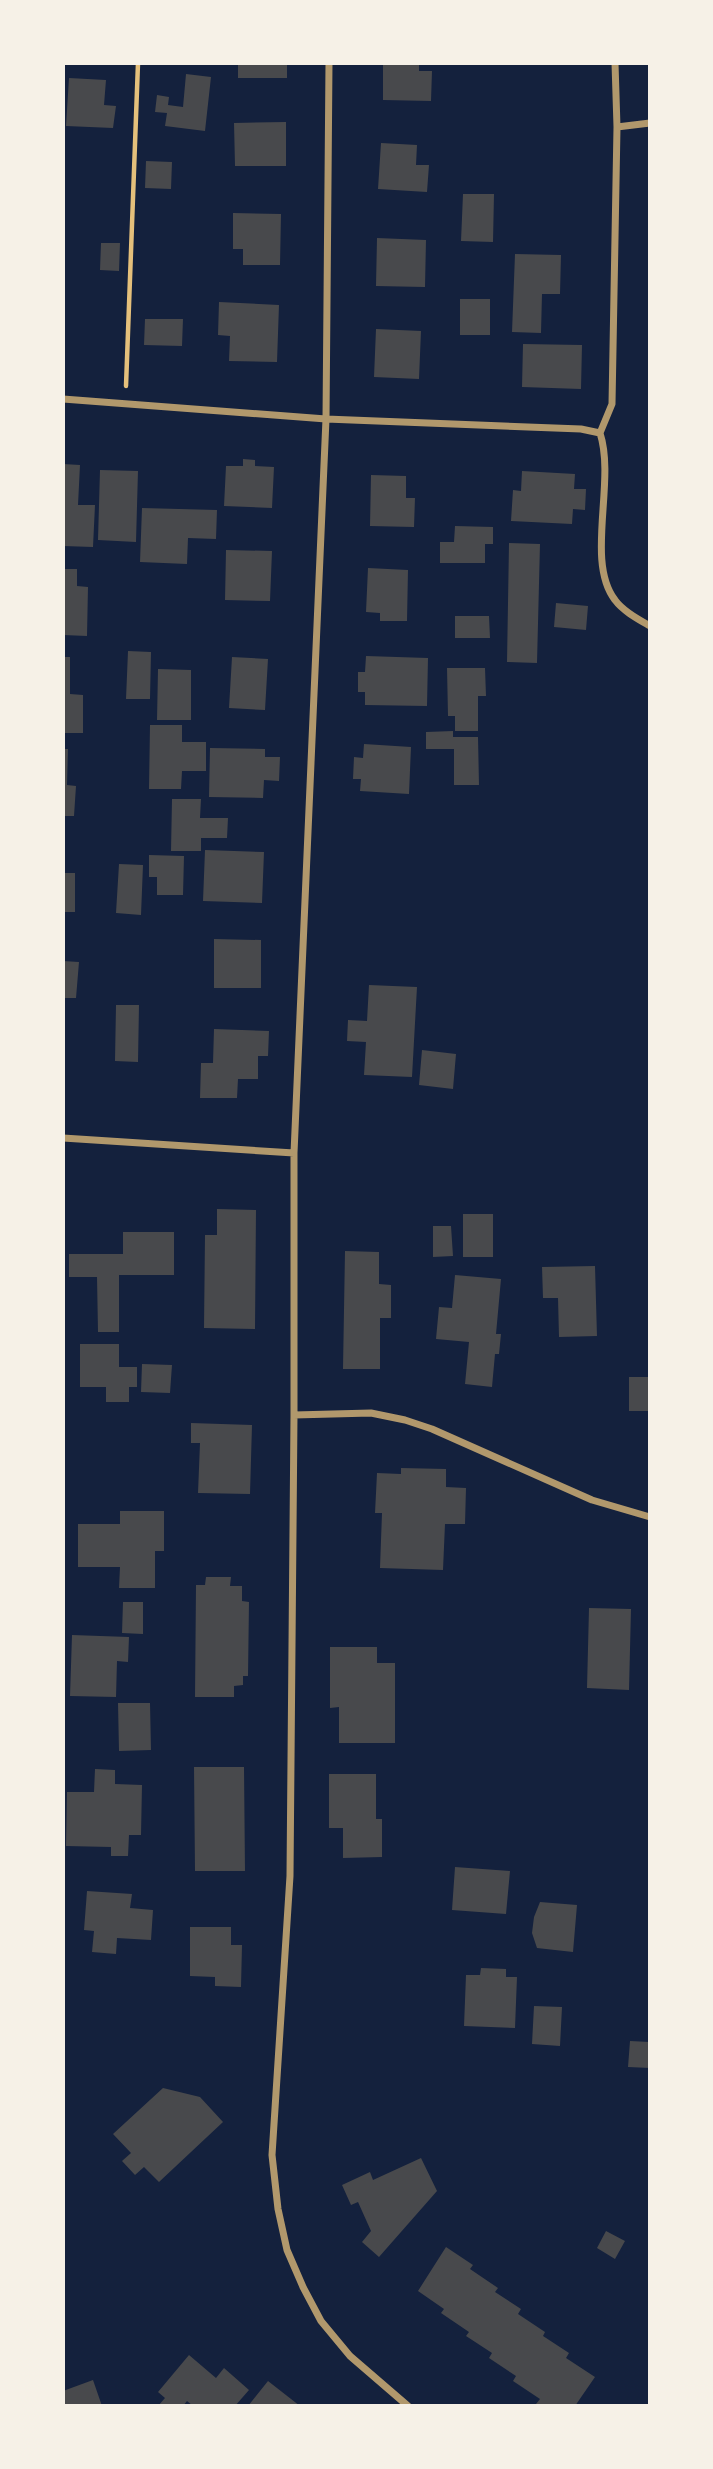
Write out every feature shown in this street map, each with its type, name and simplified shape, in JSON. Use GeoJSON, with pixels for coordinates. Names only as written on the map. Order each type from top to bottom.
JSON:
{"type":"FeatureCollection","features":[{"type":"Feature","properties":{"kind":"street"},"geometry":{"type":"LineString","coordinates":[[329,63],[326,419],[294,1153],[295,1415],[290,1876],[272,2155],[278,2209],[287,2250],[321,2321],[350,2356],[408,2406]]}},
{"type":"Feature","properties":{"kind":"street"},"geometry":{"type":"LineString","coordinates":[[615,63],[617,127],[612,404],[600,433],[606,451],[602,559],[604,583],[616,601],[650,626]]}},
{"type":"Feature","properties":{"kind":"street"},"geometry":{"type":"LineString","coordinates":[[617,127],[650,124]]}},
{"type":"Feature","properties":{"kind":"street"},"geometry":{"type":"LineString","coordinates":[[63,399],[326,419],[581,429],[600,433]]}},
{"type":"Feature","properties":{"kind":"street"},"geometry":{"type":"LineString","coordinates":[[63,1138],[294,1153]]}},
{"type":"Feature","properties":{"kind":"street"},"geometry":{"type":"LineString","coordinates":[[295,1415],[371,1413],[405,1420],[432,1429],[592,1500],[650,1517]]}},
{"type":"Feature","properties":{"kind":"path"},"geometry":{"type":"LineString","coordinates":[[126,404],[138,63]]}},
{"type":"Feature","properties":{"kind":"building"},"geometry":{"type":"Polygon","coordinates":[[[238,63],[287,63],[287,78],[238,78],[238,63]]]}},
{"type":"Feature","properties":{"kind":"building"},"geometry":{"type":"Polygon","coordinates":[[[383,63],[419,63],[419,71],[432,71],[431,101],[383,100],[383,63]]]}},
{"type":"Feature","properties":{"kind":"building"},"geometry":{"type":"Polygon","coordinates":[[[186,74],[211,77],[205,131],[165,126],[167,113],[155,112],[157,95],[169,97],[168,105],[183,107],[186,74]]]}},
{"type":"Feature","properties":{"kind":"building"},"geometry":{"type":"Polygon","coordinates":[[[69,78],[106,80],[104,105],[116,106],[113,128],[66,126],[69,78]]]}},
{"type":"Feature","properties":{"kind":"building"},"geometry":{"type":"Polygon","coordinates":[[[286,122],[286,166],[235,166],[234,123],[286,122]]]}},
{"type":"Feature","properties":{"kind":"building"},"geometry":{"type":"Polygon","coordinates":[[[381,143],[417,145],[416,165],[429,165],[427,192],[378,189],[381,143]]]}},
{"type":"Feature","properties":{"kind":"building"},"geometry":{"type":"Polygon","coordinates":[[[146,161],[172,162],[171,189],[145,188],[146,161]]]}},
{"type":"Feature","properties":{"kind":"building"},"geometry":{"type":"Polygon","coordinates":[[[463,194],[494,194],[493,242],[461,241],[463,194]]]}},
{"type":"Feature","properties":{"kind":"building"},"geometry":{"type":"Polygon","coordinates":[[[233,213],[281,214],[280,265],[243,265],[243,249],[233,249],[233,213]]]}},
{"type":"Feature","properties":{"kind":"building"},"geometry":{"type":"Polygon","coordinates":[[[377,238],[426,240],[425,287],[376,286],[377,238]]]}},
{"type":"Feature","properties":{"kind":"building"},"geometry":{"type":"Polygon","coordinates":[[[101,243],[120,243],[119,271],[100,270],[101,243]]]}},
{"type":"Feature","properties":{"kind":"building"},"geometry":{"type":"Polygon","coordinates":[[[515,254],[561,255],[560,294],[542,294],[541,333],[512,332],[515,254]]]}},
{"type":"Feature","properties":{"kind":"building"},"geometry":{"type":"Polygon","coordinates":[[[460,299],[490,299],[490,335],[460,335],[460,299]]]}},
{"type":"Feature","properties":{"kind":"building"},"geometry":{"type":"Polygon","coordinates":[[[219,302],[279,305],[277,362],[229,361],[230,336],[218,335],[219,302]]]}},
{"type":"Feature","properties":{"kind":"building"},"geometry":{"type":"Polygon","coordinates":[[[145,319],[183,319],[182,346],[144,345],[145,319]]]}},
{"type":"Feature","properties":{"kind":"building"},"geometry":{"type":"Polygon","coordinates":[[[376,329],[421,331],[419,379],[374,377],[376,329]]]}},
{"type":"Feature","properties":{"kind":"building"},"geometry":{"type":"Polygon","coordinates":[[[523,344],[582,345],[581,389],[522,387],[523,344]]]}},
{"type":"Feature","properties":{"kind":"building"},"geometry":{"type":"Polygon","coordinates":[[[243,459],[255,460],[255,466],[274,467],[272,508],[224,506],[226,466],[243,466],[243,459]]]}},
{"type":"Feature","properties":{"kind":"building"},"geometry":{"type":"Polygon","coordinates":[[[63,464],[80,465],[78,505],[95,505],[93,547],[63,546],[63,464]]]}},
{"type":"Feature","properties":{"kind":"building"},"geometry":{"type":"Polygon","coordinates":[[[100,470],[138,471],[136,542],[98,540],[100,470]]]}},
{"type":"Feature","properties":{"kind":"building"},"geometry":{"type":"Polygon","coordinates":[[[522,471],[575,474],[574,489],[586,489],[585,510],[573,509],[572,524],[511,521],[513,490],[521,491],[522,471]]]}},
{"type":"Feature","properties":{"kind":"building"},"geometry":{"type":"Polygon","coordinates":[[[371,475],[406,476],[406,498],[415,498],[414,527],[370,526],[371,475]]]}},
{"type":"Feature","properties":{"kind":"building"},"geometry":{"type":"Polygon","coordinates":[[[142,508],[217,510],[216,539],[188,538],[187,564],[140,562],[142,508]]]}},
{"type":"Feature","properties":{"kind":"building"},"geometry":{"type":"Polygon","coordinates":[[[455,526],[493,527],[493,544],[485,544],[485,563],[440,563],[440,542],[454,542],[455,526]]]}},
{"type":"Feature","properties":{"kind":"building"},"geometry":{"type":"Polygon","coordinates":[[[509,543],[540,544],[537,663],[507,662],[509,543]]]}},
{"type":"Feature","properties":{"kind":"building"},"geometry":{"type":"Polygon","coordinates":[[[226,550],[272,551],[270,601],[225,600],[226,550]]]}},
{"type":"Feature","properties":{"kind":"building"},"geometry":{"type":"Polygon","coordinates":[[[368,568],[408,570],[407,621],[380,621],[380,613],[366,612],[368,568]]]}},
{"type":"Feature","properties":{"kind":"building"},"geometry":{"type":"Polygon","coordinates":[[[63,569],[77,569],[77,586],[88,587],[87,636],[63,635],[63,569]]]}},
{"type":"Feature","properties":{"kind":"building"},"geometry":{"type":"Polygon","coordinates":[[[556,603],[588,606],[586,630],[554,627],[556,603]]]}},
{"type":"Feature","properties":{"kind":"building"},"geometry":{"type":"Polygon","coordinates":[[[455,616],[489,616],[490,638],[455,638],[455,616]]]}},
{"type":"Feature","properties":{"kind":"building"},"geometry":{"type":"Polygon","coordinates":[[[128,651],[151,652],[150,699],[126,699],[128,651]]]}},
{"type":"Feature","properties":{"kind":"building"},"geometry":{"type":"Polygon","coordinates":[[[366,656],[428,658],[427,706],[365,705],[365,692],[358,692],[358,672],[365,672],[366,656]]]}},
{"type":"Feature","properties":{"kind":"building"},"geometry":{"type":"Polygon","coordinates":[[[63,657],[70,657],[70,694],[83,695],[83,733],[63,733],[63,657]]]}},
{"type":"Feature","properties":{"kind":"building"},"geometry":{"type":"Polygon","coordinates":[[[232,657],[268,659],[265,710],[229,708],[232,657]]]}},
{"type":"Feature","properties":{"kind":"building"},"geometry":{"type":"Polygon","coordinates":[[[447,668],[485,668],[486,696],[478,696],[478,731],[455,731],[455,716],[448,716],[447,668]]]}},
{"type":"Feature","properties":{"kind":"building"},"geometry":{"type":"Polygon","coordinates":[[[158,669],[191,670],[191,720],[157,720],[158,669]]]}},
{"type":"Feature","properties":{"kind":"building"},"geometry":{"type":"Polygon","coordinates":[[[150,725],[182,725],[182,742],[206,742],[206,771],[182,771],[181,789],[149,789],[150,725]]]}},
{"type":"Feature","properties":{"kind":"building"},"geometry":{"type":"Polygon","coordinates":[[[453,731],[453,737],[478,737],[479,785],[454,785],[454,749],[426,749],[426,732],[453,731]]]}},
{"type":"Feature","properties":{"kind":"building"},"geometry":{"type":"Polygon","coordinates":[[[364,744],[411,747],[409,794],[360,791],[361,779],[353,779],[354,757],[363,758],[364,744]]]}},
{"type":"Feature","properties":{"kind":"building"},"geometry":{"type":"Polygon","coordinates":[[[210,748],[265,749],[265,757],[280,757],[279,781],[264,780],[263,798],[209,797],[210,748]]]}},
{"type":"Feature","properties":{"kind":"building"},"geometry":{"type":"Polygon","coordinates":[[[63,749],[68,749],[67,785],[76,786],[74,816],[63,816],[63,749]]]}},
{"type":"Feature","properties":{"kind":"building"},"geometry":{"type":"Polygon","coordinates":[[[172,799],[201,799],[200,818],[228,818],[227,838],[201,838],[201,851],[171,851],[172,799]]]}},
{"type":"Feature","properties":{"kind":"building"},"geometry":{"type":"Polygon","coordinates":[[[205,850],[264,852],[262,903],[203,901],[205,850]]]}},
{"type":"Feature","properties":{"kind":"building"},"geometry":{"type":"Polygon","coordinates":[[[149,855],[184,856],[183,895],[157,895],[157,877],[149,877],[149,855]]]}},
{"type":"Feature","properties":{"kind":"building"},"geometry":{"type":"Polygon","coordinates":[[[119,864],[143,865],[141,915],[116,913],[119,864]]]}},
{"type":"Feature","properties":{"kind":"building"},"geometry":{"type":"Polygon","coordinates":[[[63,873],[75,873],[75,912],[63,912],[63,873]]]}},
{"type":"Feature","properties":{"kind":"building"},"geometry":{"type":"Polygon","coordinates":[[[214,939],[261,940],[261,988],[214,988],[214,939]]]}},
{"type":"Feature","properties":{"kind":"building"},"geometry":{"type":"Polygon","coordinates":[[[63,961],[79,962],[76,998],[63,998],[63,961]]]}},
{"type":"Feature","properties":{"kind":"building"},"geometry":{"type":"Polygon","coordinates":[[[369,985],[417,987],[412,1077],[364,1075],[366,1042],[347,1041],[348,1020],[367,1021],[369,985]]]}},
{"type":"Feature","properties":{"kind":"building"},"geometry":{"type":"Polygon","coordinates":[[[116,1005],[139,1005],[138,1062],[115,1061],[116,1005]]]}},
{"type":"Feature","properties":{"kind":"building"},"geometry":{"type":"Polygon","coordinates":[[[214,1029],[269,1031],[268,1056],[258,1056],[258,1079],[238,1079],[237,1098],[200,1098],[201,1063],[213,1063],[214,1029]]]}},
{"type":"Feature","properties":{"kind":"building"},"geometry":{"type":"Polygon","coordinates":[[[422,1050],[456,1054],[453,1089],[419,1085],[422,1050]]]}},
{"type":"Feature","properties":{"kind":"building"},"geometry":{"type":"Polygon","coordinates":[[[217,1209],[256,1210],[255,1329],[204,1328],[205,1235],[217,1235],[217,1209]]]}},
{"type":"Feature","properties":{"kind":"building"},"geometry":{"type":"Polygon","coordinates":[[[463,1214],[493,1214],[493,1257],[463,1257],[463,1214]]]}},
{"type":"Feature","properties":{"kind":"building"},"geometry":{"type":"Polygon","coordinates":[[[433,1226],[451,1226],[453,1256],[433,1257],[433,1226]]]}},
{"type":"Feature","properties":{"kind":"building"},"geometry":{"type":"Polygon","coordinates":[[[123,1232],[174,1232],[174,1275],[119,1275],[119,1332],[98,1332],[97,1277],[69,1277],[69,1254],[123,1254],[123,1232]]]}},
{"type":"Feature","properties":{"kind":"building"},"geometry":{"type":"Polygon","coordinates":[[[345,1251],[379,1252],[379,1284],[391,1285],[391,1318],[380,1318],[380,1369],[343,1369],[345,1251]]]}},
{"type":"Feature","properties":{"kind":"building"},"geometry":{"type":"Polygon","coordinates":[[[595,1266],[597,1336],[559,1337],[558,1298],[543,1298],[542,1267],[595,1266]]]}},
{"type":"Feature","properties":{"kind":"building"},"geometry":{"type":"Polygon","coordinates":[[[455,1275],[501,1279],[496,1334],[501,1334],[499,1354],[495,1354],[492,1387],[465,1384],[469,1342],[436,1339],[439,1307],[452,1308],[455,1275]]]}},
{"type":"Feature","properties":{"kind":"building"},"geometry":{"type":"Polygon","coordinates":[[[80,1344],[119,1344],[119,1367],[137,1367],[137,1387],[129,1387],[129,1402],[106,1402],[106,1387],[80,1387],[80,1344]]]}},
{"type":"Feature","properties":{"kind":"building"},"geometry":{"type":"Polygon","coordinates":[[[142,1364],[172,1365],[170,1393],[141,1392],[142,1364]]]}},
{"type":"Feature","properties":{"kind":"building"},"geometry":{"type":"Polygon","coordinates":[[[629,1377],[650,1377],[650,1411],[629,1411],[629,1377]]]}},
{"type":"Feature","properties":{"kind":"building"},"geometry":{"type":"Polygon","coordinates":[[[191,1423],[252,1425],[250,1494],[198,1493],[200,1443],[191,1443],[191,1423]]]}},
{"type":"Feature","properties":{"kind":"building"},"geometry":{"type":"Polygon","coordinates":[[[401,1468],[446,1469],[446,1487],[466,1488],[465,1524],[445,1524],[443,1570],[380,1568],[382,1513],[375,1513],[377,1473],[401,1474],[401,1468]]]}},
{"type":"Feature","properties":{"kind":"building"},"geometry":{"type":"Polygon","coordinates":[[[120,1511],[164,1511],[164,1551],[155,1551],[155,1588],[119,1588],[120,1567],[78,1567],[78,1524],[120,1524],[120,1511]]]}},
{"type":"Feature","properties":{"kind":"building"},"geometry":{"type":"Polygon","coordinates":[[[206,1577],[231,1577],[230,1586],[242,1586],[242,1601],[249,1602],[248,1676],[243,1676],[243,1685],[234,1686],[234,1697],[195,1697],[196,1585],[205,1585],[206,1577]]]}},
{"type":"Feature","properties":{"kind":"building"},"geometry":{"type":"Polygon","coordinates":[[[123,1602],[143,1602],[143,1634],[122,1633],[123,1602]]]}},
{"type":"Feature","properties":{"kind":"building"},"geometry":{"type":"Polygon","coordinates":[[[589,1608],[631,1609],[629,1690],[587,1688],[589,1608]]]}},
{"type":"Feature","properties":{"kind":"building"},"geometry":{"type":"Polygon","coordinates":[[[72,1635],[129,1637],[128,1662],[117,1661],[116,1697],[70,1696],[72,1635]]]}},
{"type":"Feature","properties":{"kind":"building"},"geometry":{"type":"Polygon","coordinates":[[[330,1647],[377,1647],[377,1663],[395,1663],[395,1743],[339,1743],[339,1707],[330,1708],[330,1647]]]}},
{"type":"Feature","properties":{"kind":"building"},"geometry":{"type":"Polygon","coordinates":[[[118,1703],[150,1703],[151,1750],[119,1751],[118,1703]]]}},
{"type":"Feature","properties":{"kind":"building"},"geometry":{"type":"Polygon","coordinates":[[[194,1767],[244,1767],[245,1871],[195,1871],[194,1767]]]}},
{"type":"Feature","properties":{"kind":"building"},"geometry":{"type":"Polygon","coordinates":[[[95,1769],[115,1770],[115,1784],[142,1785],[141,1835],[129,1835],[128,1856],[111,1856],[111,1847],[66,1846],[67,1792],[94,1792],[95,1769]]]}},
{"type":"Feature","properties":{"kind":"building"},"geometry":{"type":"Polygon","coordinates":[[[329,1774],[376,1774],[376,1819],[382,1819],[382,1857],[343,1858],[343,1828],[329,1828],[329,1774]]]}},
{"type":"Feature","properties":{"kind":"building"},"geometry":{"type":"Polygon","coordinates":[[[455,1867],[510,1871],[506,1914],[452,1910],[455,1867]]]}},
{"type":"Feature","properties":{"kind":"building"},"geometry":{"type":"Polygon","coordinates":[[[87,1891],[132,1894],[130,1908],[153,1910],[151,1940],[117,1938],[116,1954],[92,1952],[94,1931],[84,1930],[87,1891]]]}},
{"type":"Feature","properties":{"kind":"building"},"geometry":{"type":"Polygon","coordinates":[[[540,1902],[577,1905],[573,1952],[537,1948],[532,1933],[540,1902]]]}},
{"type":"Feature","properties":{"kind":"building"},"geometry":{"type":"Polygon","coordinates":[[[190,1927],[231,1927],[231,1945],[242,1945],[241,1987],[215,1986],[215,1977],[190,1976],[190,1927]]]}},
{"type":"Feature","properties":{"kind":"building"},"geometry":{"type":"Polygon","coordinates":[[[481,1968],[506,1969],[506,1977],[517,1977],[515,2028],[464,2026],[466,1975],[480,1975],[481,1968]]]}},
{"type":"Feature","properties":{"kind":"building"},"geometry":{"type":"Polygon","coordinates":[[[534,2006],[562,2007],[560,2046],[532,2044],[534,2006]]]}},
{"type":"Feature","properties":{"kind":"building"},"geometry":{"type":"Polygon","coordinates":[[[630,2041],[650,2042],[650,2068],[628,2067],[630,2041]]]}},
{"type":"Feature","properties":{"kind":"building"},"geometry":{"type":"Polygon","coordinates":[[[163,2088],[200,2097],[223,2122],[159,2182],[144,2167],[135,2175],[122,2161],[131,2153],[113,2134],[163,2088]]]}},
{"type":"Feature","properties":{"kind":"building"},"geometry":{"type":"Polygon","coordinates":[[[421,2158],[437,2191],[379,2257],[362,2242],[371,2231],[358,2202],[351,2205],[342,2185],[370,2172],[373,2180],[421,2158]]]}},
{"type":"Feature","properties":{"kind":"building"},"geometry":{"type":"Polygon","coordinates":[[[606,2231],[625,2241],[615,2259],[597,2248],[606,2231]]]}},
{"type":"Feature","properties":{"kind":"building"},"geometry":{"type":"Polygon","coordinates":[[[446,2247],[473,2265],[470,2269],[498,2288],[495,2292],[521,2309],[518,2314],[545,2332],[543,2336],[569,2353],[566,2358],[595,2377],[575,2406],[536,2404],[540,2399],[513,2381],[516,2376],[489,2358],[492,2353],[466,2336],[469,2332],[441,2313],[444,2309],[418,2291],[446,2247]]]}},
{"type":"Feature","properties":{"kind":"building"},"geometry":{"type":"Polygon","coordinates":[[[189,2355],[216,2378],[224,2368],[249,2390],[235,2406],[193,2406],[187,2401],[183,2406],[158,2406],[165,2398],[158,2392],[189,2355]]]}},
{"type":"Feature","properties":{"kind":"building"},"geometry":{"type":"Polygon","coordinates":[[[93,2380],[102,2406],[63,2406],[63,2391],[93,2380]]]}},
{"type":"Feature","properties":{"kind":"building"},"geometry":{"type":"Polygon","coordinates":[[[268,2381],[300,2406],[248,2406],[268,2381]]]}}]}
